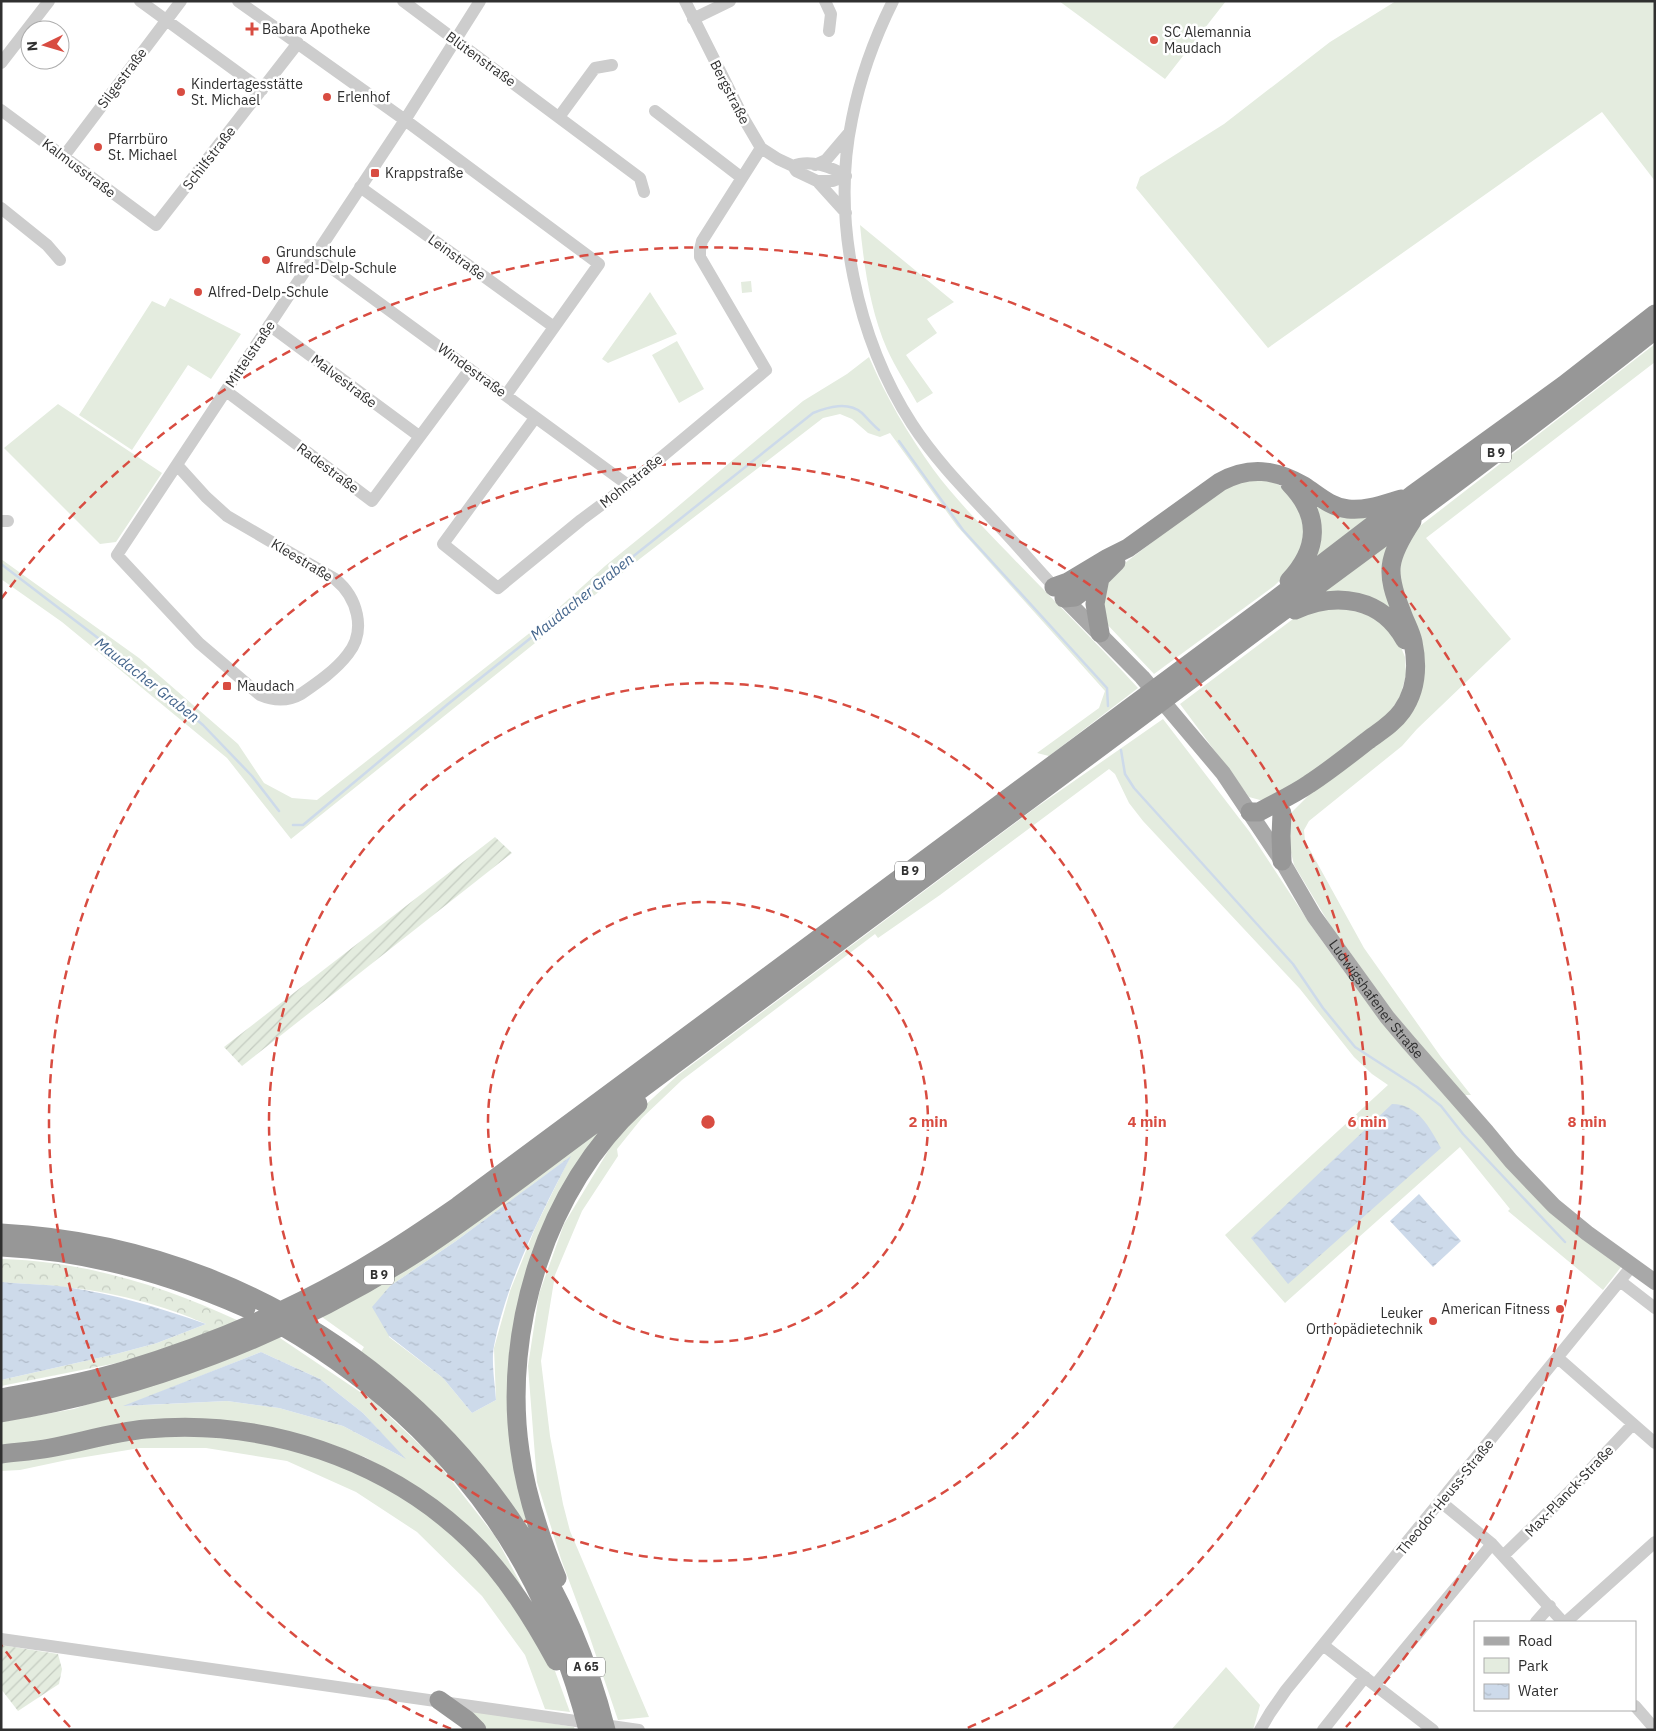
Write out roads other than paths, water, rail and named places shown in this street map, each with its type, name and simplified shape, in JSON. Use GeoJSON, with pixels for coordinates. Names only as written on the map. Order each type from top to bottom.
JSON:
{"type":"FeatureCollection","features":[{"type":"Feature","properties":{"kind":"highway","name":"B 9"},"geometry":{"type":"LineString","coordinates":[[1,1398],[121,1371],[208,1342],[266,1317],[337,1282],[379,1258],[436,1221],[1266,615],[1415,504],[1655,314]]}},
{"type":"Feature","properties":{"kind":"highway","name":"B 9"},"geometry":{"type":"LineString","coordinates":[[1415,504],[1575,394],[1655,330]]}},
{"type":"Feature","properties":{"kind":"highway"},"geometry":{"type":"LineString","coordinates":[[1128,548],[1100,578],[1075,597],[1062,589],[1108,558],[1128,548],[1232,475],[1256,471],[1274,473],[1303,486],[1330,504],[1348,509],[1359,510],[1415,504],[1392,558],[1390,575],[1393,593],[1413,641],[1416,676],[1410,696],[1401,712],[1389,725],[1308,785],[1255,815],[1265,821],[1282,813],[1308,785]]}},
{"type":"Feature","properties":{"kind":"highway"},"geometry":{"type":"LineString","coordinates":[[1266,615],[1301,568],[1312,539],[1312,520],[1308,510],[1296,491],[1282,476]]}},
{"type":"Feature","properties":{"kind":"highway"},"geometry":{"type":"LineString","coordinates":[[1100,578],[1095,604],[1100,633]]}},
{"type":"Feature","properties":{"kind":"highway"},"geometry":{"type":"LineString","coordinates":[[1266,615],[1311,602],[1336,600],[1359,602],[1382,613],[1398,627],[1415,659]]}},
{"type":"Feature","properties":{"kind":"highway","name":"B 9"},"geometry":{"type":"LineString","coordinates":[[1,1413],[63,1401],[161,1374],[230,1349],[328,1304],[408,1258],[459,1223],[708,1040],[1266,615]]}},
{"type":"Feature","properties":{"kind":"highway"},"geometry":{"type":"LineString","coordinates":[[1282,813],[1282,861]]}},
{"type":"Feature","properties":{"kind":"highway"},"geometry":{"type":"LineString","coordinates":[[573,1631],[566,1598],[548,1555],[534,1514],[517,1429],[516,1384],[521,1335],[532,1284],[550,1231],[585,1166],[625,1116],[708,1040]]}},
{"type":"Feature","properties":{"kind":"highway"},"geometry":{"type":"LineString","coordinates":[[1,1233],[40,1236],[94,1244],[137,1254],[185,1269],[229,1286],[258,1306],[304,1332],[342,1348],[379,1375],[454,1446],[510,1518],[548,1580],[573,1631]]}},
{"type":"Feature","properties":{"kind":"highway"},"geometry":{"type":"LineString","coordinates":[[1,1248],[74,1254],[119,1264],[258,1306]]}},
{"type":"Feature","properties":{"kind":"highway"},"geometry":{"type":"LineString","coordinates":[[304,1332],[342,1366],[385,1399],[434,1446],[480,1500],[523,1564],[590,1702]]}},
{"type":"Feature","properties":{"kind":"highway"},"geometry":{"type":"LineString","coordinates":[[1,1454],[51,1448],[139,1430],[197,1428],[264,1435],[340,1457],[400,1486],[424,1502],[472,1542],[524,1607],[590,1702]]}},
{"type":"Feature","properties":{"kind":"highway","name":"A 65"},"geometry":{"type":"LineString","coordinates":[[573,1631],[590,1702],[606,1730]]}},
{"type":"Feature","properties":{"kind":"highway"},"geometry":{"type":"LineString","coordinates":[[439,1700],[468,1720],[477,1730]]}},
{"type":"Feature","properties":{"kind":"highway","name":"A 65"},"geometry":{"type":"LineString","coordinates":[[588,1730],[590,1702]]}},
{"type":"Feature","properties":{"kind":"main road","name":"Ludwigshafener Straße"},"geometry":{"type":"LineString","coordinates":[[1062,589],[1142,677],[1255,815],[1314,916],[1408,1043],[1511,1161],[1554,1206],[1655,1282]]}},
{"type":"Feature","properties":{"kind":"street"},"geometry":{"type":"LineString","coordinates":[[1,63],[49,1]]}},
{"type":"Feature","properties":{"kind":"street"},"geometry":{"type":"LineString","coordinates":[[140,1],[262,90]]}},
{"type":"Feature","properties":{"kind":"street","name":"Silgestraße"},"geometry":{"type":"LineString","coordinates":[[64,156],[181,1]]}},
{"type":"Feature","properties":{"kind":"street"},"geometry":{"type":"LineString","coordinates":[[238,1],[253,6],[298,43],[598,264],[506,395]]}},
{"type":"Feature","properties":{"kind":"street","name":"Blütenstraße"},"geometry":{"type":"LineString","coordinates":[[402,1],[640,178],[644,192]]}},
{"type":"Feature","properties":{"kind":"street","name":"Mittelstraße"},"geometry":{"type":"LineString","coordinates":[[117,555],[405,120],[480,1]]}},
{"type":"Feature","properties":{"kind":"street","name":"Bergstraße"},"geometry":{"type":"LineString","coordinates":[[684,1],[744,119],[761,148],[817,182],[846,213]]}},
{"type":"Feature","properties":{"kind":"street"},"geometry":{"type":"LineString","coordinates":[[693,19],[730,1]]}},
{"type":"Feature","properties":{"kind":"street"},"geometry":{"type":"LineString","coordinates":[[825,1],[831,14],[829,31]]}},
{"type":"Feature","properties":{"kind":"street"},"geometry":{"type":"LineString","coordinates":[[893,1],[868,59],[856,98],[850,133],[846,176],[846,213],[851,266],[865,325],[875,353],[895,396],[929,448],[963,489],[1062,589]]}},
{"type":"Feature","properties":{"kind":"street","name":"Schilfstraße"},"geometry":{"type":"LineString","coordinates":[[156,226],[298,43]]}},
{"type":"Feature","properties":{"kind":"street"},"geometry":{"type":"LineString","coordinates":[[559,116],[595,68],[612,65]]}},
{"type":"Feature","properties":{"kind":"street","name":"Kalmusstraße"},"geometry":{"type":"LineString","coordinates":[[1,110],[156,226]]}},
{"type":"Feature","properties":{"kind":"street"},"geometry":{"type":"LineString","coordinates":[[655,111],[742,178]]}},
{"type":"Feature","properties":{"kind":"street"},"geometry":{"type":"LineString","coordinates":[[815,165],[826,160],[850,133]]}},
{"type":"Feature","properties":{"kind":"street","name":"Mohnstraße"},"geometry":{"type":"LineString","coordinates":[[535,418],[443,544],[498,588],[581,520],[628,485],[766,370],[700,257],[702,241],[761,148]]}},
{"type":"Feature","properties":{"kind":"street"},"geometry":{"type":"LineString","coordinates":[[793,166],[798,164],[834,168],[846,176]]}},
{"type":"Feature","properties":{"kind":"street"},"geometry":{"type":"LineString","coordinates":[[817,182],[833,181],[846,176]]}},
{"type":"Feature","properties":{"kind":"street","name":"Leinstraße"},"geometry":{"type":"LineString","coordinates":[[360,188],[554,327]]}},
{"type":"Feature","properties":{"kind":"street"},"geometry":{"type":"LineString","coordinates":[[1,208],[47,245],[60,260]]}},
{"type":"Feature","properties":{"kind":"street","name":"Windestraße"},"geometry":{"type":"LineString","coordinates":[[315,256],[628,485]]}},
{"type":"Feature","properties":{"kind":"street","name":"Malvestraße"},"geometry":{"type":"LineString","coordinates":[[269,325],[419,436]]}},
{"type":"Feature","properties":{"kind":"street","name":"Radestraße"},"geometry":{"type":"LineString","coordinates":[[226,391],[372,501],[470,369]]}},
{"type":"Feature","properties":{"kind":"street","name":"Kleestraße"},"geometry":{"type":"LineString","coordinates":[[117,555],[198,643],[260,695],[280,700],[294,698],[310,688],[348,654],[356,638],[358,618],[354,603],[347,590],[335,579],[227,516],[206,497],[177,465]]}},
{"type":"Feature","properties":{"kind":"street","name":"Theodor-Heuss-Straße"},"geometry":{"type":"LineString","coordinates":[[1260,1730],[1286,1690],[1632,1266]]}},
{"type":"Feature","properties":{"kind":"street"},"geometry":{"type":"LineString","coordinates":[[1620,1281],[1655,1308]]}},
{"type":"Feature","properties":{"kind":"street"},"geometry":{"type":"LineString","coordinates":[[1558,1358],[1655,1443]]}},
{"type":"Feature","properties":{"kind":"street","name":"Max-Planck-Straße"},"geometry":{"type":"LineString","coordinates":[[1503,1556],[1570,1492],[1633,1424]]}},
{"type":"Feature","properties":{"kind":"street"},"geometry":{"type":"LineString","coordinates":[[1441,1502],[1492,1544],[1564,1621]]}},
{"type":"Feature","properties":{"kind":"street"},"geometry":{"type":"LineString","coordinates":[[1566,1621],[1655,1542]]}},
{"type":"Feature","properties":{"kind":"street"},"geometry":{"type":"LineString","coordinates":[[1376,1685],[1492,1544]]}},
{"type":"Feature","properties":{"kind":"street"},"geometry":{"type":"LineString","coordinates":[[1537,1621],[1550,1606]]}},
{"type":"Feature","properties":{"kind":"street"},"geometry":{"type":"LineString","coordinates":[[1,1639],[639,1730]]}},
{"type":"Feature","properties":{"kind":"street"},"geometry":{"type":"LineString","coordinates":[[1323,1645],[1432,1730]]}},
{"type":"Feature","properties":{"kind":"street"},"geometry":{"type":"LineString","coordinates":[[1323,1730],[1365,1677]]}},
{"type":"Feature","properties":{"kind":"street"},"geometry":{"type":"LineString","coordinates":[[1636,1707],[1655,1729]]}},
{"type":"Feature","properties":{"kind":"water"},"geometry":{"type":"Polygon","coordinates":[[[1392,1104],[1409,1108],[1422,1118],[1441,1148],[1288,1284],[1251,1238],[1392,1104]]]}},
{"type":"Feature","properties":{"kind":"water"},"geometry":{"type":"Polygon","coordinates":[[[571,1156],[526,1249],[507,1297],[493,1352],[496,1400],[472,1413],[443,1378],[389,1336],[372,1307],[390,1286],[456,1241],[571,1156]]]}},
{"type":"Feature","properties":{"kind":"water"},"geometry":{"type":"Polygon","coordinates":[[[1419,1194],[1461,1241],[1433,1267],[1390,1221],[1419,1194]]]}},
{"type":"Feature","properties":{"kind":"water"},"geometry":{"type":"Polygon","coordinates":[[[1,1282],[58,1286],[102,1293],[206,1324],[157,1343],[1,1380],[1,1282]]]}},
{"type":"Feature","properties":{"kind":"water"},"geometry":{"type":"Polygon","coordinates":[[[261,1352],[320,1379],[363,1413],[406,1459],[343,1426],[279,1408],[227,1401],[123,1406],[261,1352]]]}},
{"type":"Feature","properties":{"kind":"waterway","name":"Maudacher Graben"},"geometry":{"type":"LineString","coordinates":[[293,825],[303,825],[448,704],[813,413],[831,407],[851,407],[862,413],[879,430]]}},
{"type":"Feature","properties":{"kind":"waterway"},"geometry":{"type":"LineString","coordinates":[[899,441],[963,530],[1107,688],[1108,706]]}},
{"type":"Feature","properties":{"kind":"waterway","name":"Maudacher Graben"},"geometry":{"type":"LineString","coordinates":[[1,564],[98,638],[203,725],[252,776],[279,811]]}},
{"type":"Feature","properties":{"kind":"waterway"},"geometry":{"type":"LineString","coordinates":[[1121,750],[1125,774],[1134,788],[1293,964],[1323,1008],[1355,1047],[1417,1087],[1441,1106],[1463,1134],[1565,1242]]}},
{"type":"Feature","properties":{"kind":"place","name":"Babara Apotheke"},"geometry":{"type":"Point","coordinates":[252,29]}},
{"type":"Feature","properties":{"kind":"place","name":"SC Alemannia Maudach"},"geometry":{"type":"Point","coordinates":[1154,40]}},
{"type":"Feature","properties":{"kind":"place","name":"Kindertagesstätte St. Michael"},"geometry":{"type":"Point","coordinates":[181,92]}},
{"type":"Feature","properties":{"kind":"place","name":"Erlenhof"},"geometry":{"type":"Point","coordinates":[327,97]}},
{"type":"Feature","properties":{"kind":"place","name":"Pfarrbüro St. Michael"},"geometry":{"type":"Point","coordinates":[98,147]}},
{"type":"Feature","properties":{"kind":"place","name":"Krappstraße"},"geometry":{"type":"Point","coordinates":[375,173]}},
{"type":"Feature","properties":{"kind":"place","name":"Grundschule Alfred-Delp-Schule"},"geometry":{"type":"Point","coordinates":[266,260]}},
{"type":"Feature","properties":{"kind":"place","name":"Alfred-Delp-Schule"},"geometry":{"type":"Point","coordinates":[198,292]}},
{"type":"Feature","properties":{"kind":"place","name":"Maudach"},"geometry":{"type":"Point","coordinates":[227,686]}},
{"type":"Feature","properties":{"kind":"place","name":"American Fitness"},"geometry":{"type":"Point","coordinates":[1560,1309]}},
{"type":"Feature","properties":{"kind":"place","name":"Leuker Orthopädietechnik"},"geometry":{"type":"Point","coordinates":[1433,1321]}}]}
